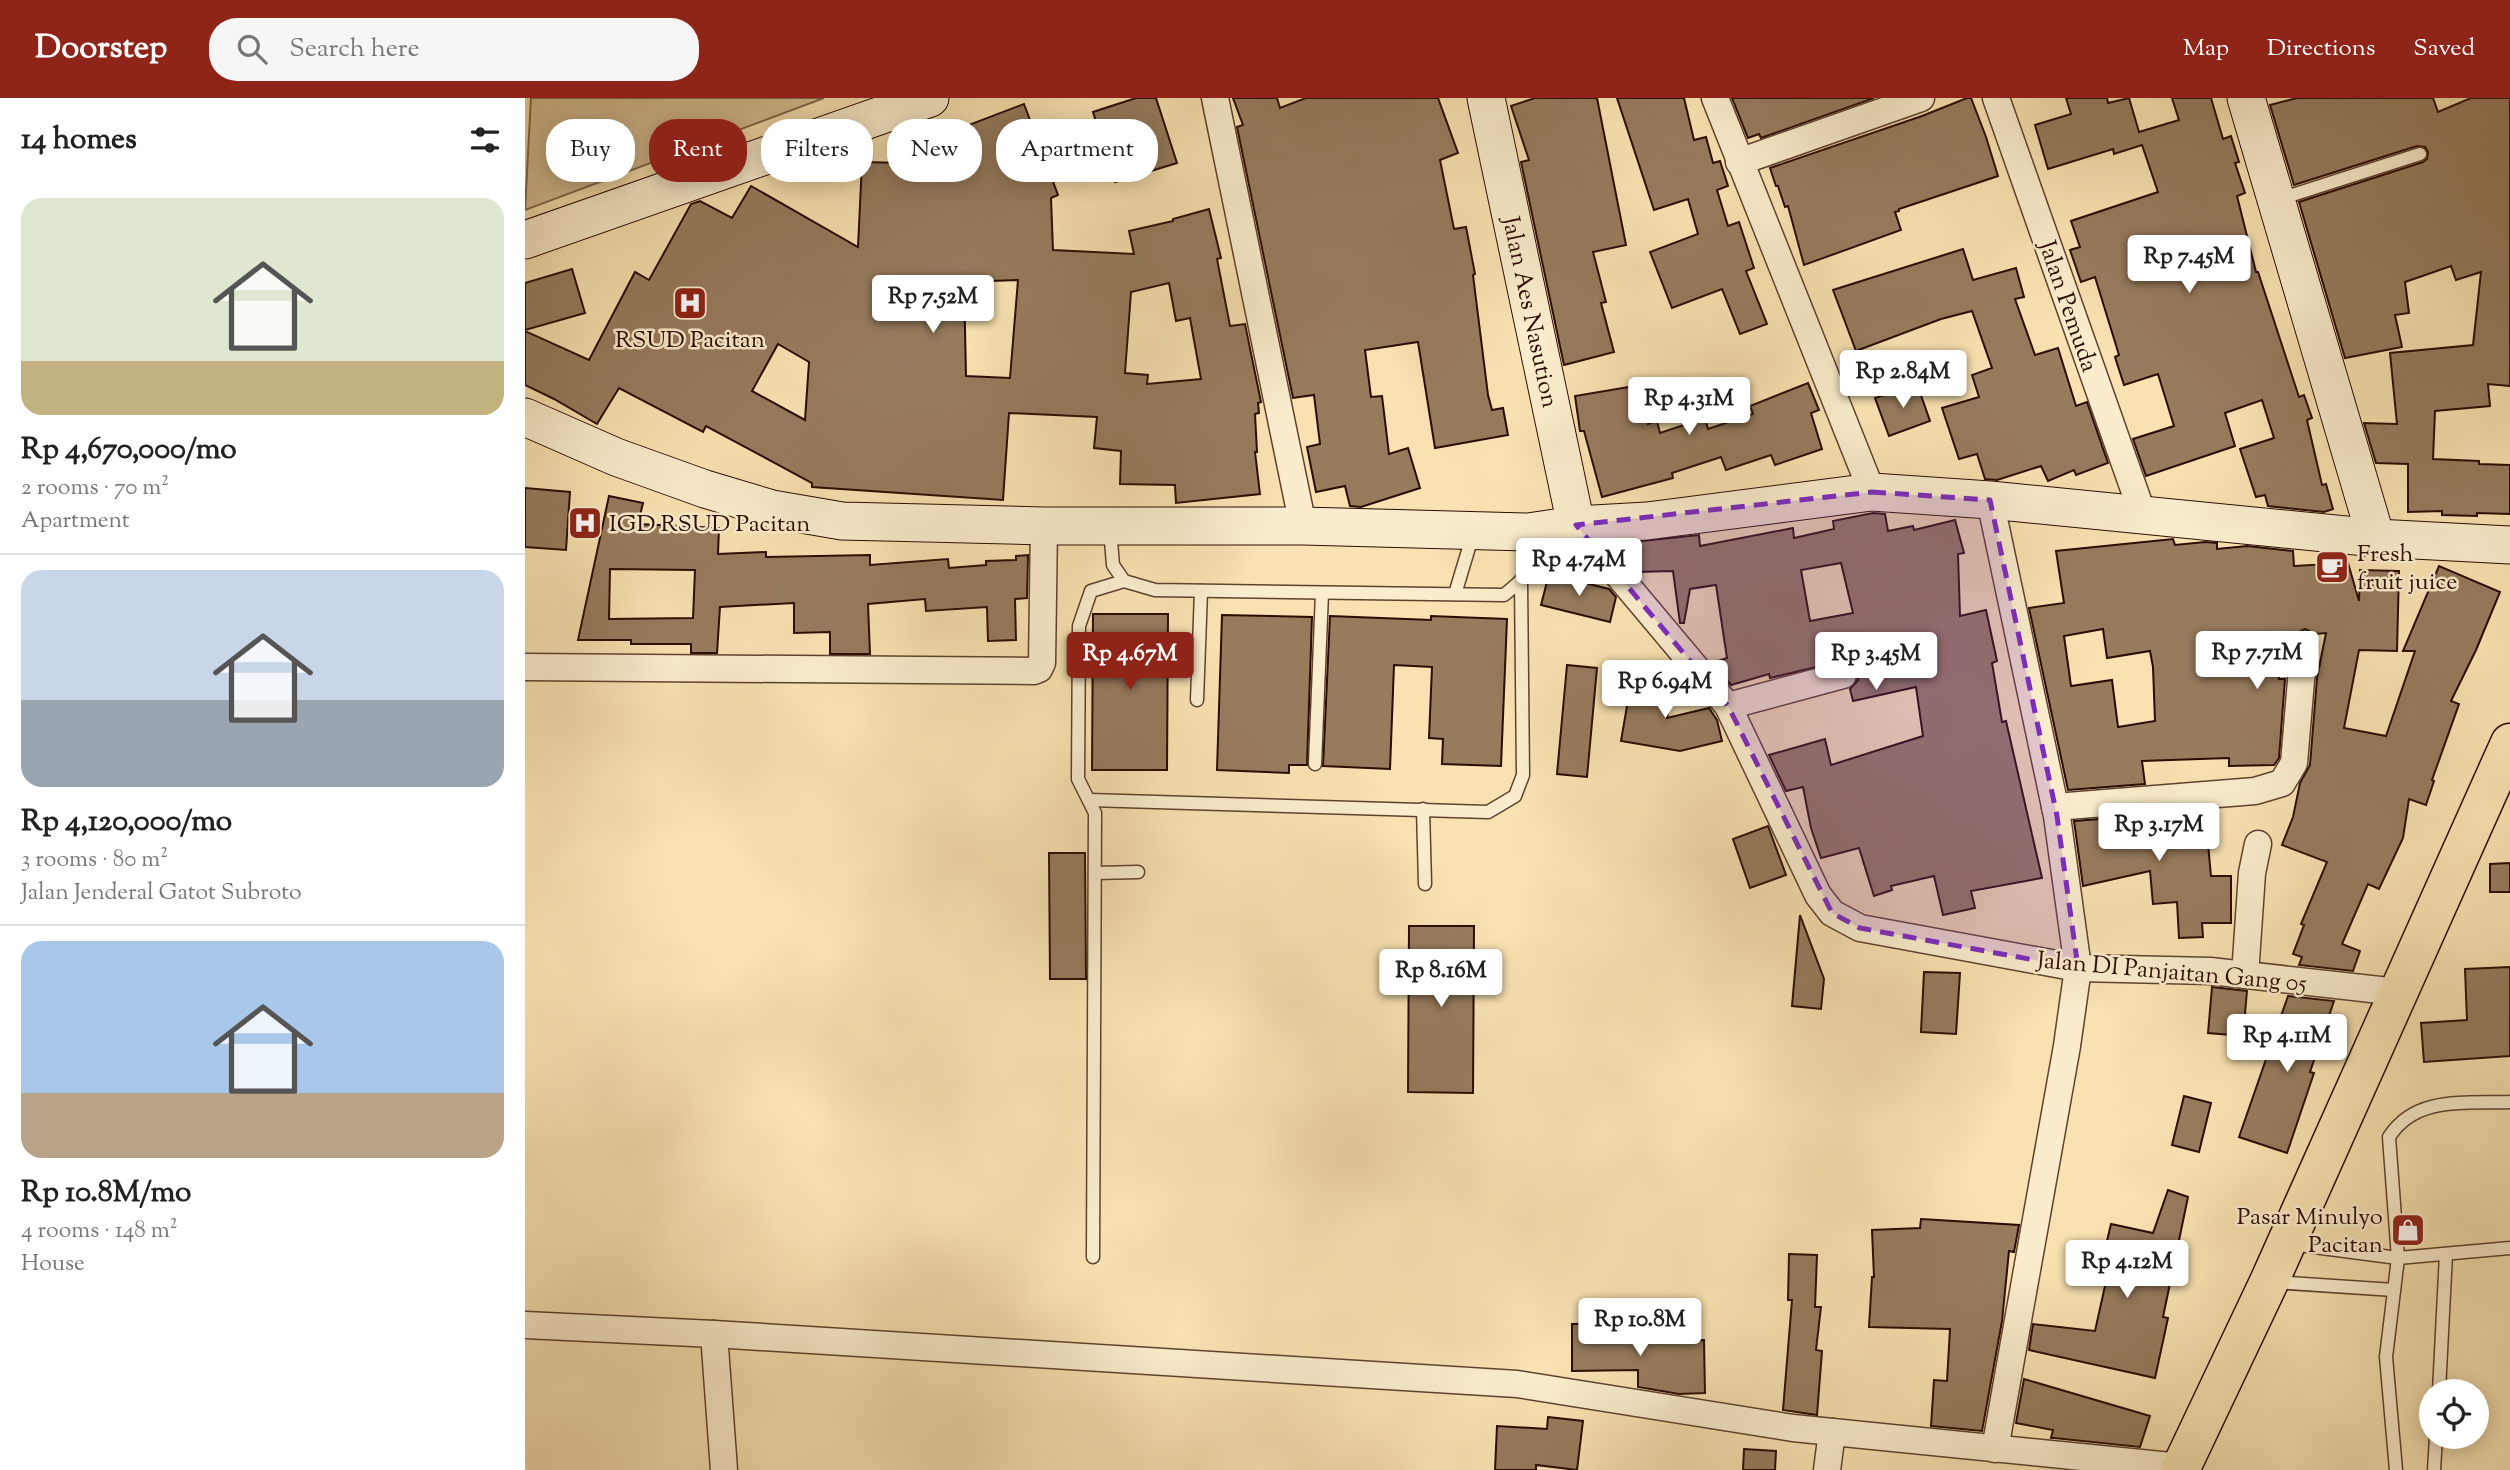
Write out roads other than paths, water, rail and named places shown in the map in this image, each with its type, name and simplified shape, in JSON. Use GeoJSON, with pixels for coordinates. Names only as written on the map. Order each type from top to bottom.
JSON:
{"type":"FeatureCollection","features":[{"type":"Feature","properties":{"kind":"highway"},"geometry":{"type":"LineString","coordinates":[[2181,1469],[2269,1282],[2398,992],[2498,782],[2510,743]]}},
{"type":"Feature","properties":{"kind":"street"},"geometry":{"type":"LineString","coordinates":[[525,240],[930,98]]}},
{"type":"Feature","properties":{"kind":"street"},"geometry":{"type":"LineString","coordinates":[[1216,98],[1303,526]]}},
{"type":"Feature","properties":{"kind":"street","name":"Jalan Aes Nasution"},"geometry":{"type":"LineString","coordinates":[[1486,98],[1576,525]]}},
{"type":"Feature","properties":{"kind":"street"},"geometry":{"type":"LineString","coordinates":[[1715,98],[1872,492]]}},
{"type":"Feature","properties":{"kind":"street"},"geometry":{"type":"LineString","coordinates":[[1739,162],[1921,98]]}},
{"type":"Feature","properties":{"kind":"street","name":"Jalan Pemuda"},"geometry":{"type":"LineString","coordinates":[[1996,98],[2143,515]]}},
{"type":"Feature","properties":{"kind":"street"},"geometry":{"type":"LineString","coordinates":[[2246,98],[2376,538]]}},
{"type":"Feature","properties":{"kind":"street"},"geometry":{"type":"LineString","coordinates":[[525,417],[616,457],[705,489],[772,509],[842,521],[1044,526],[1303,526],[1528,532],[1576,525],[1647,521],[1872,492],[1990,500],[2376,538],[2510,545]]}},
{"type":"Feature","properties":{"kind":"street"},"geometry":{"type":"LineString","coordinates":[[1990,500],[2055,807],[2078,968],[2065,1059],[1995,1448]]}},
{"type":"Feature","properties":{"kind":"street","name":"Jalan DI Panjaitan Gang 05"},"geometry":{"type":"LineString","coordinates":[[1576,525],[1728,706],[1818,895],[1832,913],[1860,928],[2078,968],[2210,971],[2398,992]]}},
{"type":"Feature","properties":{"kind":"street"},"geometry":{"type":"LineString","coordinates":[[525,667],[1034,671],[1039,669],[1042,663],[1044,526]]}},
{"type":"Feature","properties":{"kind":"street"},"geometry":{"type":"LineString","coordinates":[[2055,807],[2255,791],[2282,783],[2294,763],[2304,645]]}},
{"type":"Feature","properties":{"kind":"street"},"geometry":{"type":"LineString","coordinates":[[1728,706],[1843,675]]}},
{"type":"Feature","properties":{"kind":"street"},"geometry":{"type":"LineString","coordinates":[[2245,975],[2252,873],[2258,844]]}},
{"type":"Feature","properties":{"kind":"street"},"geometry":{"type":"LineString","coordinates":[[525,1325],[714,1334],[1517,1384],[1793,1428],[2181,1469]]}},
{"type":"Feature","properties":{"kind":"street"},"geometry":{"type":"LineString","coordinates":[[714,1334],[724,1470]]}},
{"type":"Feature","properties":{"kind":"street"},"geometry":{"type":"LineString","coordinates":[[1827,1470],[1832,1432]]}},
{"type":"Feature","properties":{"kind":"lane"},"geometry":{"type":"LineString","coordinates":[[2276,200],[2420,154]]}},
{"type":"Feature","properties":{"kind":"lane"},"geometry":{"type":"LineString","coordinates":[[1109,526],[1113,565],[1124,581]]}},
{"type":"Feature","properties":{"kind":"lane"},"geometry":{"type":"LineString","coordinates":[[1455,594],[1474,531]]}},
{"type":"Feature","properties":{"kind":"lane"},"geometry":{"type":"LineString","coordinates":[[1093,1257],[1095,813],[1078,779],[1079,626],[1091,591],[1124,581],[1155,590],[1504,595],[1521,582],[1531,565],[1528,532]]}},
{"type":"Feature","properties":{"kind":"lane"},"geometry":{"type":"LineString","coordinates":[[1089,800],[1489,812],[1514,796],[1523,775],[1521,582]]}},
{"type":"Feature","properties":{"kind":"lane"},"geometry":{"type":"LineString","coordinates":[[1197,700],[1201,591]]}},
{"type":"Feature","properties":{"kind":"lane"},"geometry":{"type":"LineString","coordinates":[[1315,764],[1322,593]]}},
{"type":"Feature","properties":{"kind":"lane"},"geometry":{"type":"LineString","coordinates":[[1423,809],[1425,884]]}},
{"type":"Feature","properties":{"kind":"lane"},"geometry":{"type":"LineString","coordinates":[[1095,873],[1138,872]]}},
{"type":"Feature","properties":{"kind":"lane"},"geometry":{"type":"LineString","coordinates":[[2396,1470],[2386,1357],[2399,1258],[2389,1136],[2398,1123],[2430,1105],[2510,1101]]}},
{"type":"Feature","properties":{"kind":"lane"},"geometry":{"type":"LineString","coordinates":[[2285,1244],[2399,1258],[2510,1248]]}},
{"type":"Feature","properties":{"kind":"lane"},"geometry":{"type":"LineString","coordinates":[[2440,1379],[2447,1254]]}},
{"type":"Feature","properties":{"kind":"lane"},"geometry":{"type":"LineString","coordinates":[[2269,1282],[2395,1290]]}},
{"type":"Feature","properties":{"kind":"lane"},"geometry":{"type":"LineString","coordinates":[[2434,1470],[2435,1449]]}},
{"type":"Feature","properties":{"kind":"place","name":"RSUD Pacitan"},"geometry":{"type":"Point","coordinates":[690,303]}},
{"type":"Feature","properties":{"kind":"place","name":"IGD RSUD Pacitan"},"geometry":{"type":"Point","coordinates":[585,523]}},
{"type":"Feature","properties":{"kind":"place","name":"Fresh fruit juice"},"geometry":{"type":"Point","coordinates":[2332,567]}},
{"type":"Feature","properties":{"kind":"place","name":"Pasar Minulyo Pacitan"},"geometry":{"type":"Point","coordinates":[2408,1230]}}]}
